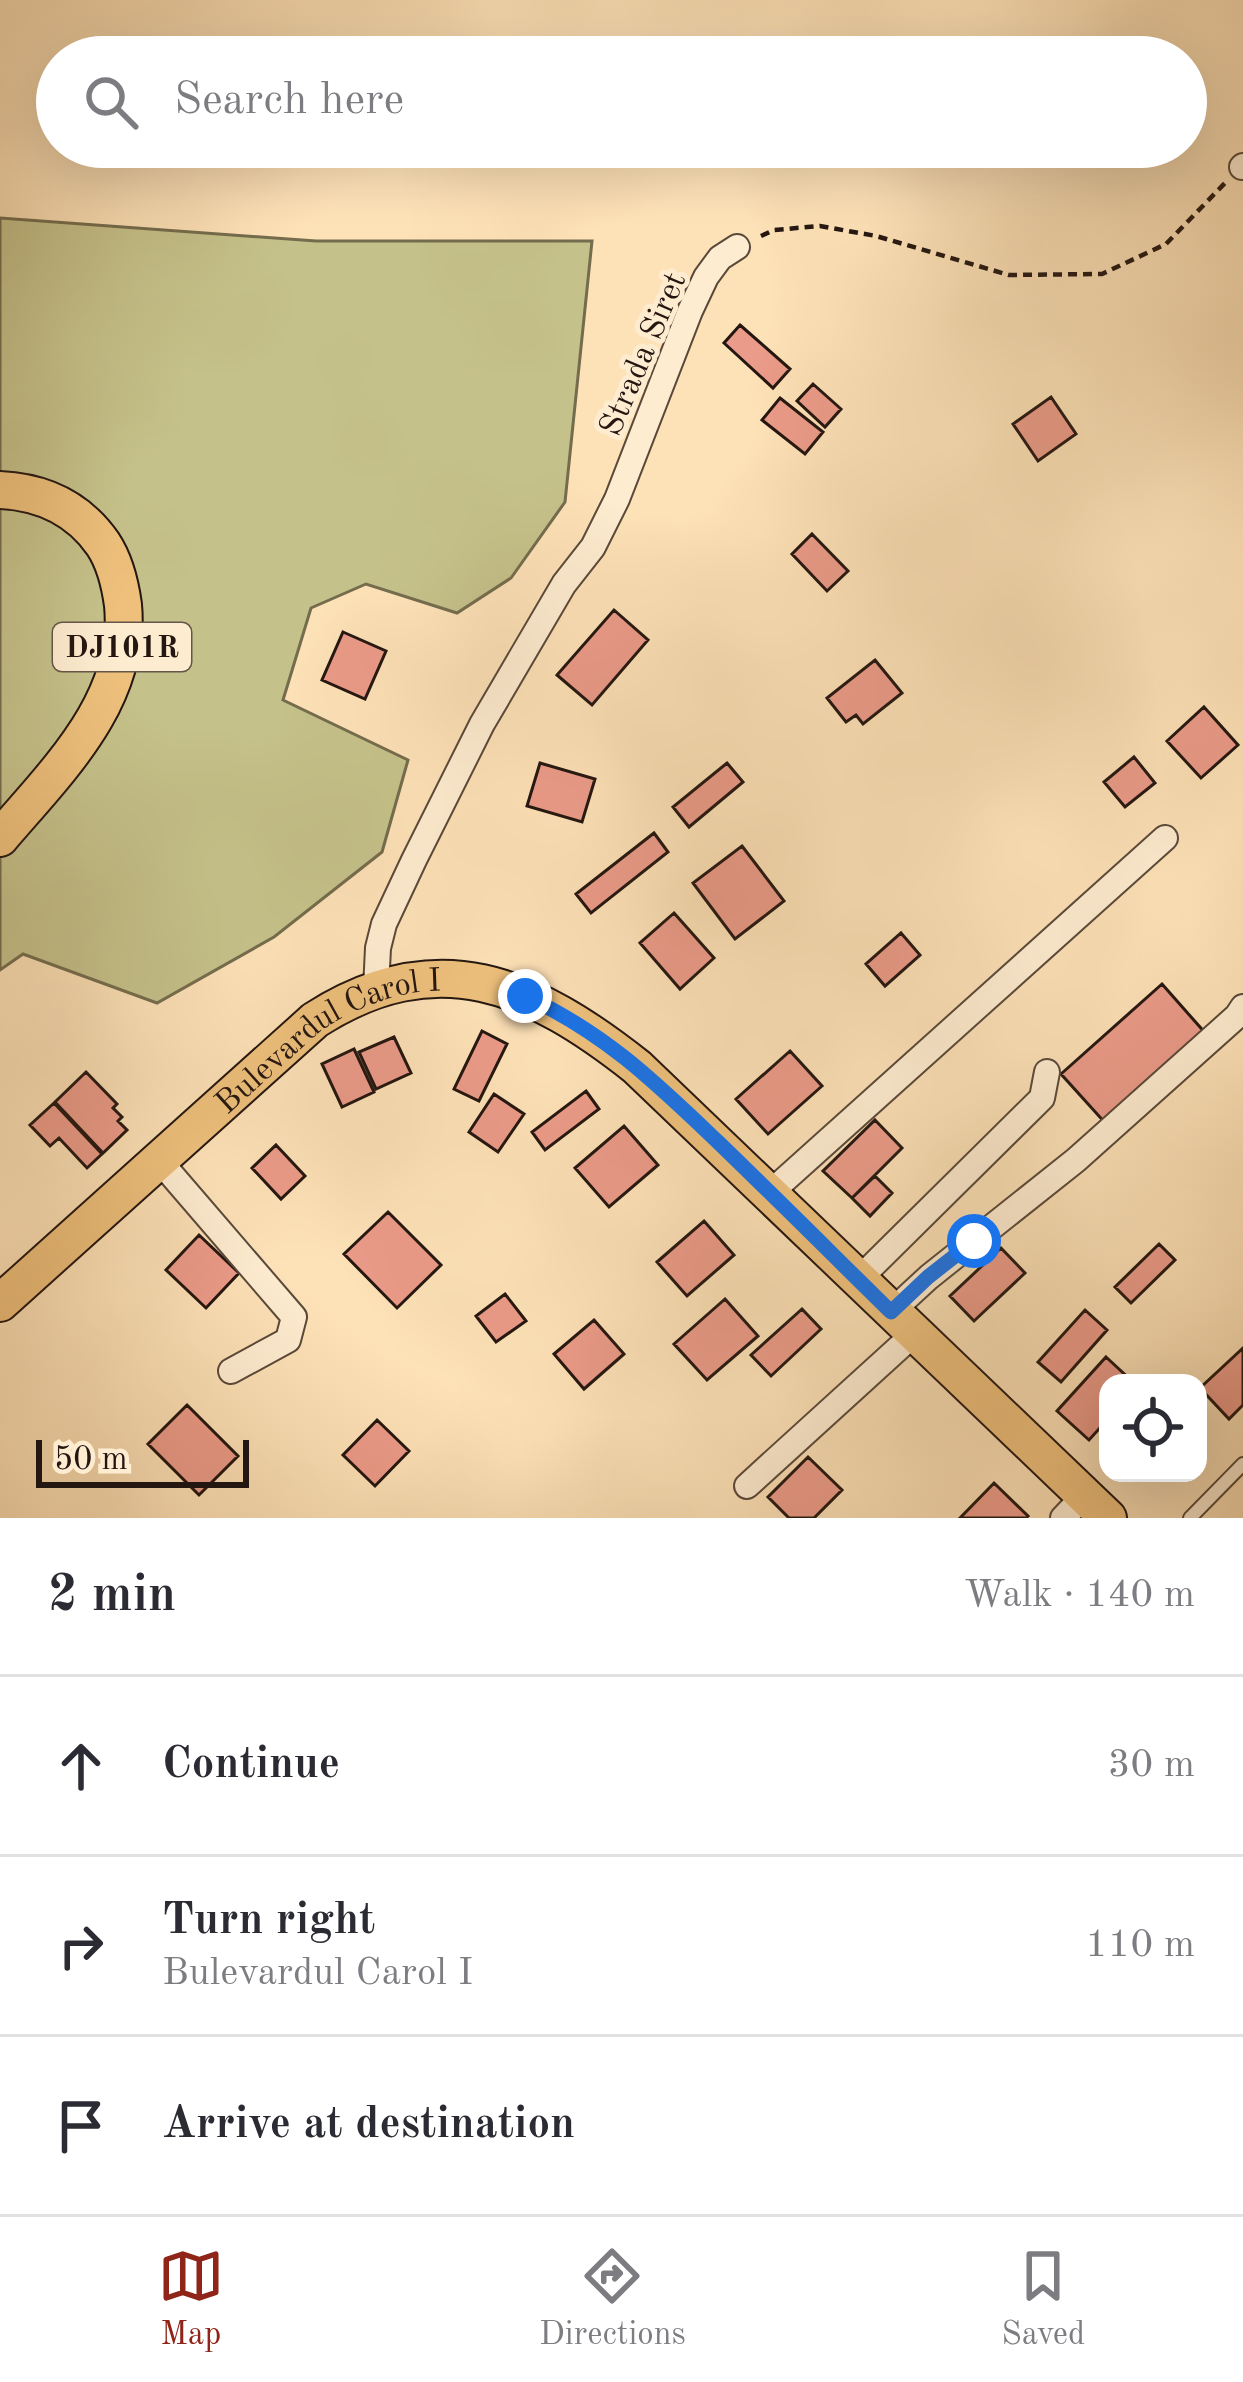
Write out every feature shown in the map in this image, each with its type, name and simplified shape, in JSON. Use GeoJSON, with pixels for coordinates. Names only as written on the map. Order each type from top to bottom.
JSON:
{"type":"FeatureCollection","features":[{"type":"Feature","properties":{"kind":"main road","name":"DJ101R"},"geometry":{"type":"LineString","coordinates":[[0,490],[39,496],[68,507],[91,527],[118,576],[124,631],[121,656],[94,720],[0,838]]}},
{"type":"Feature","properties":{"kind":"main road","name":"Bulevardul Carol I"},"geometry":{"type":"LineString","coordinates":[[0,1303],[315,1020],[376,989],[436,977],[492,984],[556,1010],[637,1066],[771,1192],[1085,1511]]}},
{"type":"Feature","properties":{"kind":"street","name":"Strada Siret"},"geometry":{"type":"LineString","coordinates":[[376,989],[383,925],[414,860],[482,724],[565,584],[593,548],[706,277],[720,258],[737,247]]}},
{"type":"Feature","properties":{"kind":"street"},"geometry":{"type":"LineString","coordinates":[[771,1192],[1165,838]]}},
{"type":"Feature","properties":{"kind":"street"},"geometry":{"type":"LineString","coordinates":[[747,1486],[902,1323],[928,1277],[1076,1160],[1243,1007]]}},
{"type":"Feature","properties":{"kind":"street"},"geometry":{"type":"LineString","coordinates":[[858,1280],[1042,1098],[1047,1072]]}},
{"type":"Feature","properties":{"kind":"street"},"geometry":{"type":"LineString","coordinates":[[158,1159],[294,1317],[288,1340],[231,1371]]}},
{"type":"Feature","properties":{"kind":"lane"},"geometry":{"type":"LineString","coordinates":[[1190,1518],[1243,1464]]}},
{"type":"Feature","properties":{"kind":"path"},"geometry":{"type":"LineString","coordinates":[[737,247],[774,230],[820,226],[876,236],[1009,275],[1102,274],[1166,244],[1242,166]]}},
{"type":"Feature","properties":{"kind":"shaded area"},"geometry":{"type":"Polygon","coordinates":[[[0,218],[316,241],[592,241],[565,502],[511,578],[457,613],[366,584],[311,608],[283,700],[408,760],[382,852],[274,937],[157,1003],[23,954],[0,970],[0,218]]]}},
{"type":"Feature","properties":{"kind":"building"},"geometry":{"type":"Polygon","coordinates":[[[740,325],[790,369],[773,388],[724,343],[740,325]]]}},
{"type":"Feature","properties":{"kind":"building"},"geometry":{"type":"Polygon","coordinates":[[[813,384],[841,409],[825,427],[797,401],[813,384]]]}},
{"type":"Feature","properties":{"kind":"building"},"geometry":{"type":"Polygon","coordinates":[[[1051,397],[1076,434],[1038,461],[1013,424],[1051,397]]]}},
{"type":"Feature","properties":{"kind":"building"},"geometry":{"type":"Polygon","coordinates":[[[780,398],[823,432],[805,454],[762,420],[780,398]]]}},
{"type":"Feature","properties":{"kind":"building"},"geometry":{"type":"Polygon","coordinates":[[[812,534],[848,571],[827,591],[792,554],[812,534]]]}},
{"type":"Feature","properties":{"kind":"building"},"geometry":{"type":"Polygon","coordinates":[[[614,610],[648,640],[592,705],[557,675],[614,610]]]}},
{"type":"Feature","properties":{"kind":"building"},"geometry":{"type":"Polygon","coordinates":[[[343,632],[386,651],[365,699],[322,680],[343,632]]]}},
{"type":"Feature","properties":{"kind":"building"},"geometry":{"type":"Polygon","coordinates":[[[875,660],[902,693],[863,724],[856,715],[846,722],[827,698],[875,660]]]}},
{"type":"Feature","properties":{"kind":"building"},"geometry":{"type":"Polygon","coordinates":[[[1204,707],[1238,745],[1201,778],[1167,741],[1204,707]]]}},
{"type":"Feature","properties":{"kind":"building"},"geometry":{"type":"Polygon","coordinates":[[[1134,757],[1155,783],[1125,807],[1104,782],[1134,757]]]}},
{"type":"Feature","properties":{"kind":"building"},"geometry":{"type":"Polygon","coordinates":[[[540,763],[595,779],[582,822],[527,806],[540,763]]]}},
{"type":"Feature","properties":{"kind":"building"},"geometry":{"type":"Polygon","coordinates":[[[727,763],[743,782],[689,827],[673,807],[727,763]]]}},
{"type":"Feature","properties":{"kind":"building"},"geometry":{"type":"Polygon","coordinates":[[[654,833],[668,852],[591,913],[576,894],[654,833]]]}},
{"type":"Feature","properties":{"kind":"building"},"geometry":{"type":"Polygon","coordinates":[[[742,846],[784,901],[735,939],[693,883],[742,846]]]}},
{"type":"Feature","properties":{"kind":"building"},"geometry":{"type":"Polygon","coordinates":[[[674,913],[714,958],[680,989],[640,943],[674,913]]]}},
{"type":"Feature","properties":{"kind":"building"},"geometry":{"type":"Polygon","coordinates":[[[901,933],[920,955],[885,986],[866,964],[901,933]]]}},
{"type":"Feature","properties":{"kind":"building"},"geometry":{"type":"Polygon","coordinates":[[[1162,984],[1207,1035],[1107,1125],[1061,1074],[1162,984]]]}},
{"type":"Feature","properties":{"kind":"building"},"geometry":{"type":"Polygon","coordinates":[[[482,1031],[507,1044],[479,1101],[454,1089],[482,1031]]]}},
{"type":"Feature","properties":{"kind":"building"},"geometry":{"type":"Polygon","coordinates":[[[394,1037],[411,1073],[376,1089],[359,1052],[394,1037]]]}},
{"type":"Feature","properties":{"kind":"building"},"geometry":{"type":"Polygon","coordinates":[[[354,1049],[374,1092],[342,1107],[322,1064],[354,1049]]]}},
{"type":"Feature","properties":{"kind":"building"},"geometry":{"type":"Polygon","coordinates":[[[790,1051],[822,1086],[768,1134],[736,1099],[790,1051]]]}},
{"type":"Feature","properties":{"kind":"building"},"geometry":{"type":"Polygon","coordinates":[[[86,1072],[117,1104],[113,1108],[122,1117],[118,1121],[127,1130],[103,1153],[55,1102],[86,1072]]]}},
{"type":"Feature","properties":{"kind":"building"},"geometry":{"type":"Polygon","coordinates":[[[586,1091],[599,1109],[545,1150],[532,1132],[586,1091]]]}},
{"type":"Feature","properties":{"kind":"building"},"geometry":{"type":"Polygon","coordinates":[[[494,1094],[524,1114],[498,1152],[469,1132],[494,1094]]]}},
{"type":"Feature","properties":{"kind":"building"},"geometry":{"type":"Polygon","coordinates":[[[54,1103],[102,1154],[87,1168],[59,1138],[50,1146],[30,1125],[54,1103]]]}},
{"type":"Feature","properties":{"kind":"building"},"geometry":{"type":"Polygon","coordinates":[[[875,1120],[902,1148],[852,1198],[823,1171],[875,1120]]]}},
{"type":"Feature","properties":{"kind":"building"},"geometry":{"type":"Polygon","coordinates":[[[624,1126],[658,1165],[609,1207],[575,1168],[624,1126]]]}},
{"type":"Feature","properties":{"kind":"building"},"geometry":{"type":"Polygon","coordinates":[[[276,1145],[305,1176],[281,1199],[252,1168],[276,1145]]]}},
{"type":"Feature","properties":{"kind":"building"},"geometry":{"type":"Polygon","coordinates":[[[875,1176],[892,1193],[870,1216],[852,1198],[875,1176]]]}},
{"type":"Feature","properties":{"kind":"building"},"geometry":{"type":"Polygon","coordinates":[[[388,1212],[441,1265],[397,1308],[344,1254],[388,1212]]]}},
{"type":"Feature","properties":{"kind":"building"},"geometry":{"type":"Polygon","coordinates":[[[704,1221],[734,1255],[687,1296],[657,1262],[704,1221]]]}},
{"type":"Feature","properties":{"kind":"building"},"geometry":{"type":"Polygon","coordinates":[[[199,1235],[239,1273],[206,1308],[166,1270],[199,1235]]]}},
{"type":"Feature","properties":{"kind":"building"},"geometry":{"type":"Polygon","coordinates":[[[1159,1244],[1175,1260],[1131,1303],[1115,1287],[1159,1244]]]}},
{"type":"Feature","properties":{"kind":"building"},"geometry":{"type":"Polygon","coordinates":[[[1001,1248],[1025,1273],[974,1321],[950,1296],[1001,1248]]]}},
{"type":"Feature","properties":{"kind":"building"},"geometry":{"type":"Polygon","coordinates":[[[505,1294],[526,1321],[496,1342],[476,1316],[505,1294]]]}},
{"type":"Feature","properties":{"kind":"building"},"geometry":{"type":"Polygon","coordinates":[[[725,1299],[758,1336],[707,1380],[674,1344],[725,1299]]]}},
{"type":"Feature","properties":{"kind":"building"},"geometry":{"type":"Polygon","coordinates":[[[802,1309],[821,1329],[771,1376],[751,1355],[802,1309]]]}},
{"type":"Feature","properties":{"kind":"building"},"geometry":{"type":"Polygon","coordinates":[[[1085,1310],[1107,1330],[1061,1382],[1038,1362],[1085,1310]]]}},
{"type":"Feature","properties":{"kind":"building"},"geometry":{"type":"Polygon","coordinates":[[[594,1320],[624,1354],[584,1389],[554,1354],[594,1320]]]}},
{"type":"Feature","properties":{"kind":"building"},"geometry":{"type":"Polygon","coordinates":[[[1243,1348],[1243,1405],[1229,1419],[1207,1395],[1207,1381],[1243,1348]]]}},
{"type":"Feature","properties":{"kind":"building"},"geometry":{"type":"Polygon","coordinates":[[[1106,1357],[1124,1374],[1099,1374],[1099,1429],[1089,1440],[1057,1411],[1106,1357]]]}},
{"type":"Feature","properties":{"kind":"building"},"geometry":{"type":"Polygon","coordinates":[[[187,1405],[238,1456],[199,1495],[148,1444],[187,1405]]]}},
{"type":"Feature","properties":{"kind":"building"},"geometry":{"type":"Polygon","coordinates":[[[377,1420],[409,1451],[375,1486],[343,1455],[377,1420]]]}},
{"type":"Feature","properties":{"kind":"building"},"geometry":{"type":"Polygon","coordinates":[[[808,1457],[842,1490],[814,1518],[789,1518],[768,1497],[808,1457]]]}},
{"type":"Feature","properties":{"kind":"building"},"geometry":{"type":"Polygon","coordinates":[[[994,1483],[1028,1516],[960,1518],[994,1483]]]}},
{"type":"Feature","properties":{"kind":"route"},"geometry":{"type":"LineString","coordinates":[[525,996],[590,1030],[637,1066],[891,1312],[974,1241]]}}]}
